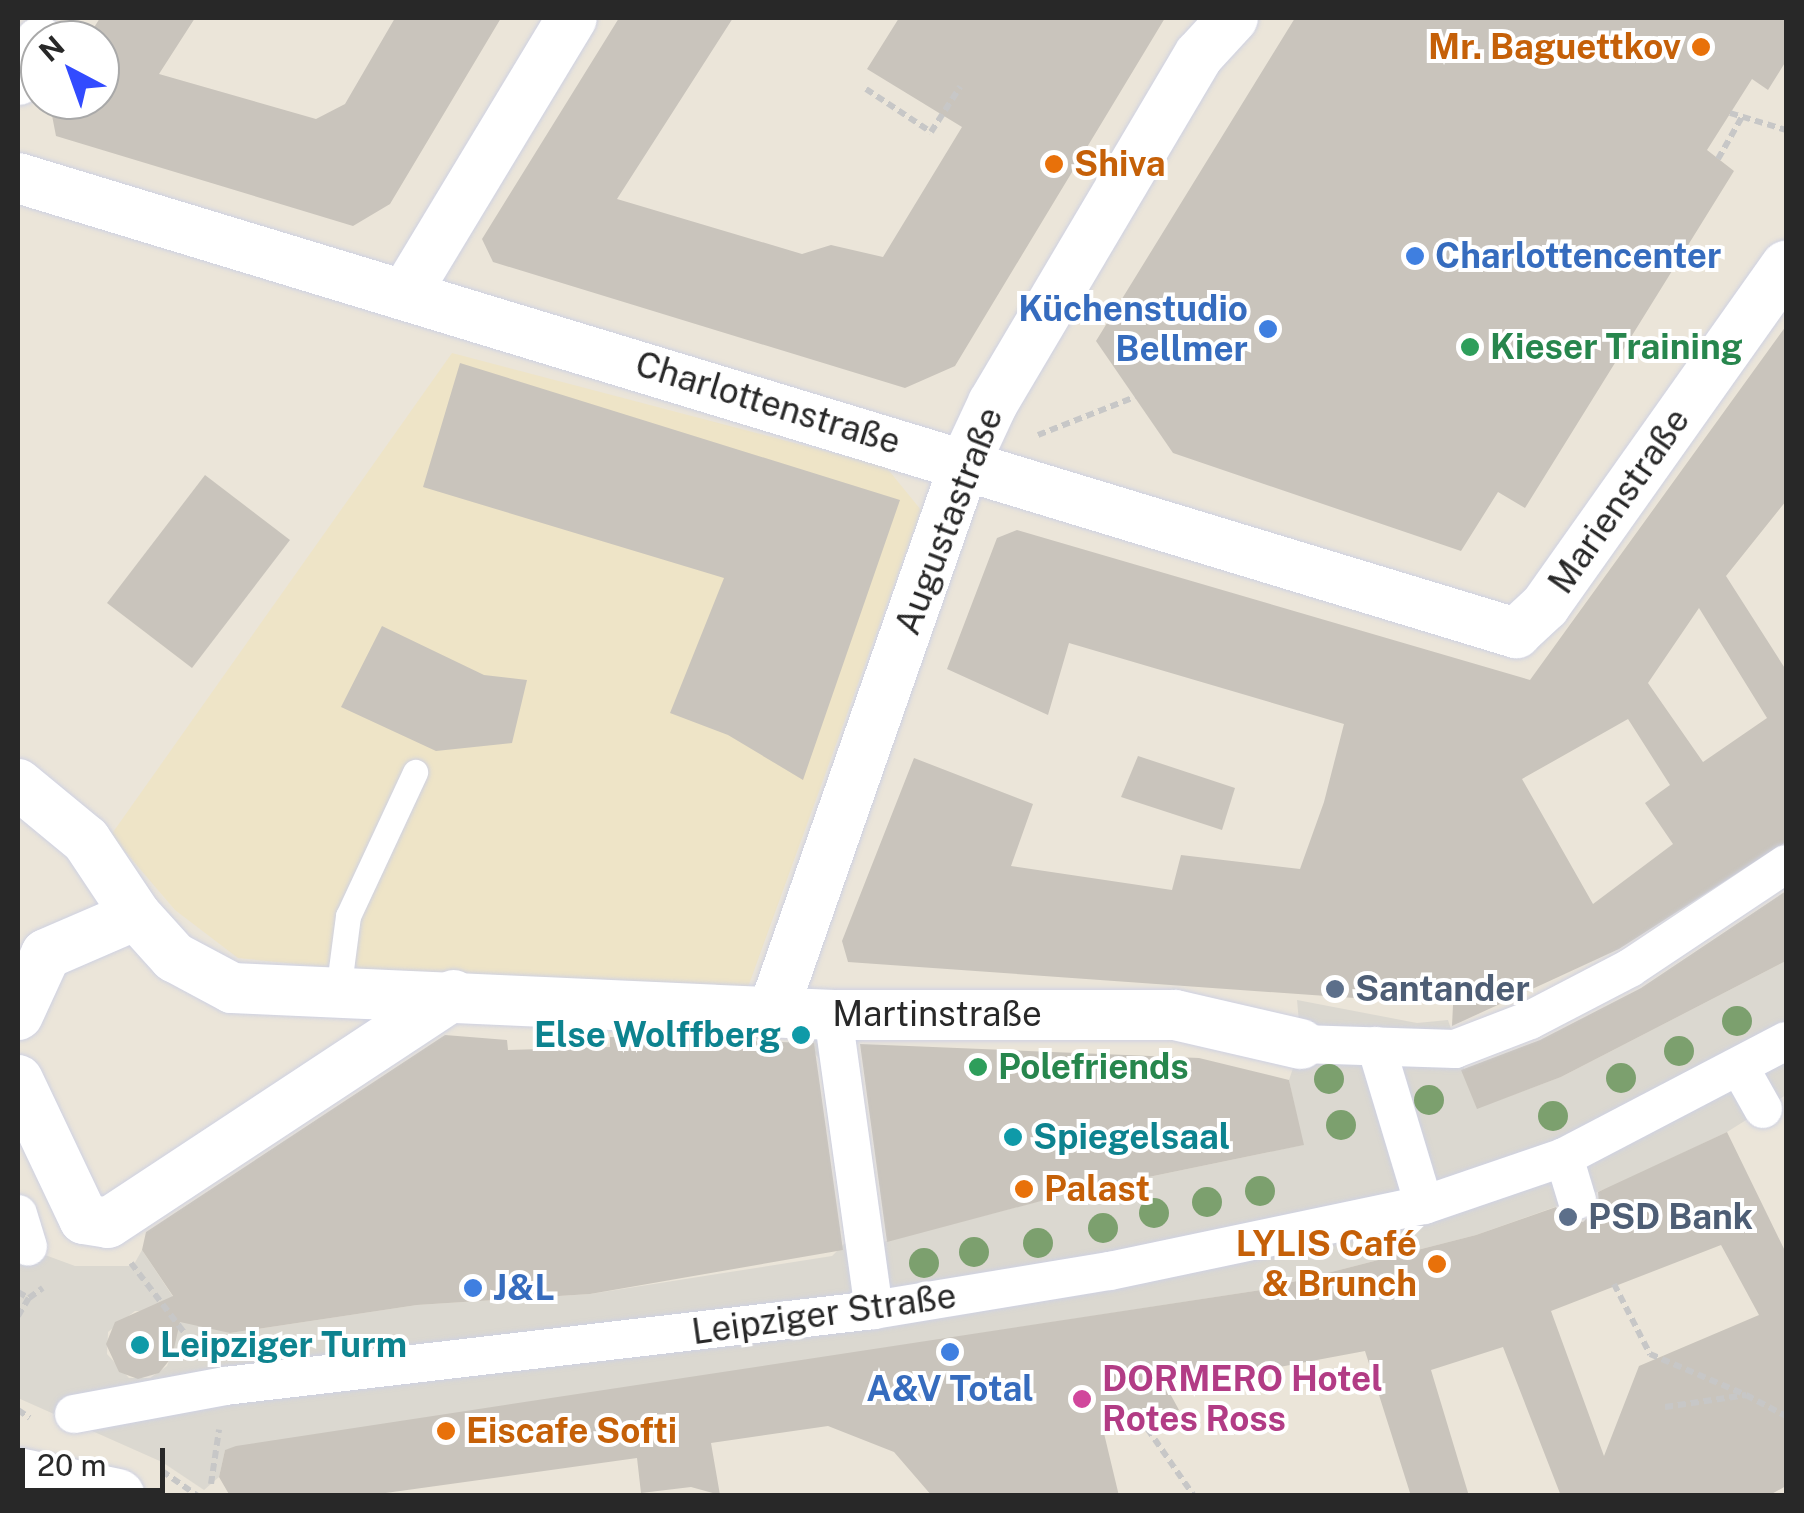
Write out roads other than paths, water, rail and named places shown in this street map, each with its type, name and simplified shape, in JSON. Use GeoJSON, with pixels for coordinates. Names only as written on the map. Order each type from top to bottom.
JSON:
{"type":"FeatureCollection","features":[{"type":"Feature","properties":{"kind":"street"},"geometry":{"type":"LineString","coordinates":[[406,293],[572,18]]}},
{"type":"Feature","properties":{"kind":"street","name":"Augustastraße"},"geometry":{"type":"LineString","coordinates":[[774,1011],[965,463],[993,403],[1199,55],[1233,18]]}},
{"type":"Feature","properties":{"kind":"street","name":"Charlottenstraße"},"geometry":{"type":"LineString","coordinates":[[18,178],[1516,633]]}},
{"type":"Feature","properties":{"kind":"street","name":"Marienstraße"},"geometry":{"type":"LineString","coordinates":[[1516,633],[1545,606],[1786,266]]}},
{"type":"Feature","properties":{"kind":"street","name":"Martinstraße"},"geometry":{"type":"LineString","coordinates":[[18,784],[86,840],[136,915],[174,957],[232,988],[454,995],[833,1016],[1175,1014],[1301,1044],[1455,1049],[1530,1020],[1630,968],[1786,864]]}},
{"type":"Feature","properties":{"kind":"street"},"geometry":{"type":"LineString","coordinates":[[18,1015],[46,954],[136,915]]}},
{"type":"Feature","properties":{"kind":"street"},"geometry":{"type":"LineString","coordinates":[[18,1080],[84,1219],[108,1223],[454,995]]}},
{"type":"Feature","properties":{"kind":"street"},"geometry":{"type":"LineString","coordinates":[[833,1016],[874,1310]]}},
{"type":"Feature","properties":{"kind":"street","name":"Leipziger Straße"},"geometry":{"type":"LineString","coordinates":[[74,1414],[225,1386],[874,1310],[1110,1272],[1424,1205],[1564,1157],[1786,1041]]}},
{"type":"Feature","properties":{"kind":"street"},"geometry":{"type":"LineString","coordinates":[[1376,1046],[1424,1205]]}},
{"type":"Feature","properties":{"kind":"street"},"geometry":{"type":"LineString","coordinates":[[1740,1068],[1763,1109]]}},
{"type":"Feature","properties":{"kind":"street"},"geometry":{"type":"LineString","coordinates":[[1564,1157],[1577,1200]]}},
{"type":"Feature","properties":{"kind":"street"},"geometry":{"type":"LineString","coordinates":[[18,1476],[137,1482]]}},
{"type":"Feature","properties":{"kind":"lane"},"geometry":{"type":"LineString","coordinates":[[338,992],[348,916],[415,772]]}},
{"type":"Feature","properties":{"kind":"place","name":"Mr. Baguettkov"},"geometry":{"type":"Point","coordinates":[1701,47]}},
{"type":"Feature","properties":{"kind":"place","name":"Shiva"},"geometry":{"type":"Point","coordinates":[1054,164]}},
{"type":"Feature","properties":{"kind":"place","name":"Charlottencenter"},"geometry":{"type":"Point","coordinates":[1415,256]}},
{"type":"Feature","properties":{"kind":"place","name":"Küchenstudio Bellmer"},"geometry":{"type":"Point","coordinates":[1268,329]}},
{"type":"Feature","properties":{"kind":"place","name":"Kieser Training"},"geometry":{"type":"Point","coordinates":[1470,347]}},
{"type":"Feature","properties":{"kind":"place","name":"Santander"},"geometry":{"type":"Point","coordinates":[1335,989]}},
{"type":"Feature","properties":{"kind":"place","name":"Else Wolffberg"},"geometry":{"type":"Point","coordinates":[801,1035]}},
{"type":"Feature","properties":{"kind":"place","name":"Polefriends"},"geometry":{"type":"Point","coordinates":[978,1067]}},
{"type":"Feature","properties":{"kind":"place","name":"Spiegelsaal"},"geometry":{"type":"Point","coordinates":[1013,1137]}},
{"type":"Feature","properties":{"kind":"place","name":"Palast"},"geometry":{"type":"Point","coordinates":[1024,1189]}},
{"type":"Feature","properties":{"kind":"place","name":"PSD Bank"},"geometry":{"type":"Point","coordinates":[1568,1217]}},
{"type":"Feature","properties":{"kind":"place","name":"LYLIS Café & Brunch"},"geometry":{"type":"Point","coordinates":[1437,1264]}},
{"type":"Feature","properties":{"kind":"place","name":"J&L"},"geometry":{"type":"Point","coordinates":[473,1288]}},
{"type":"Feature","properties":{"kind":"place","name":"Leipziger Turm"},"geometry":{"type":"Point","coordinates":[140,1345]}},
{"type":"Feature","properties":{"kind":"place","name":"A&V Total"},"geometry":{"type":"Point","coordinates":[950,1352]}},
{"type":"Feature","properties":{"kind":"place","name":"DORMERO Hotel Rotes Ross"},"geometry":{"type":"Point","coordinates":[1082,1399]}},
{"type":"Feature","properties":{"kind":"place","name":"Eiscafe Softi"},"geometry":{"type":"Point","coordinates":[446,1431]}}]}
